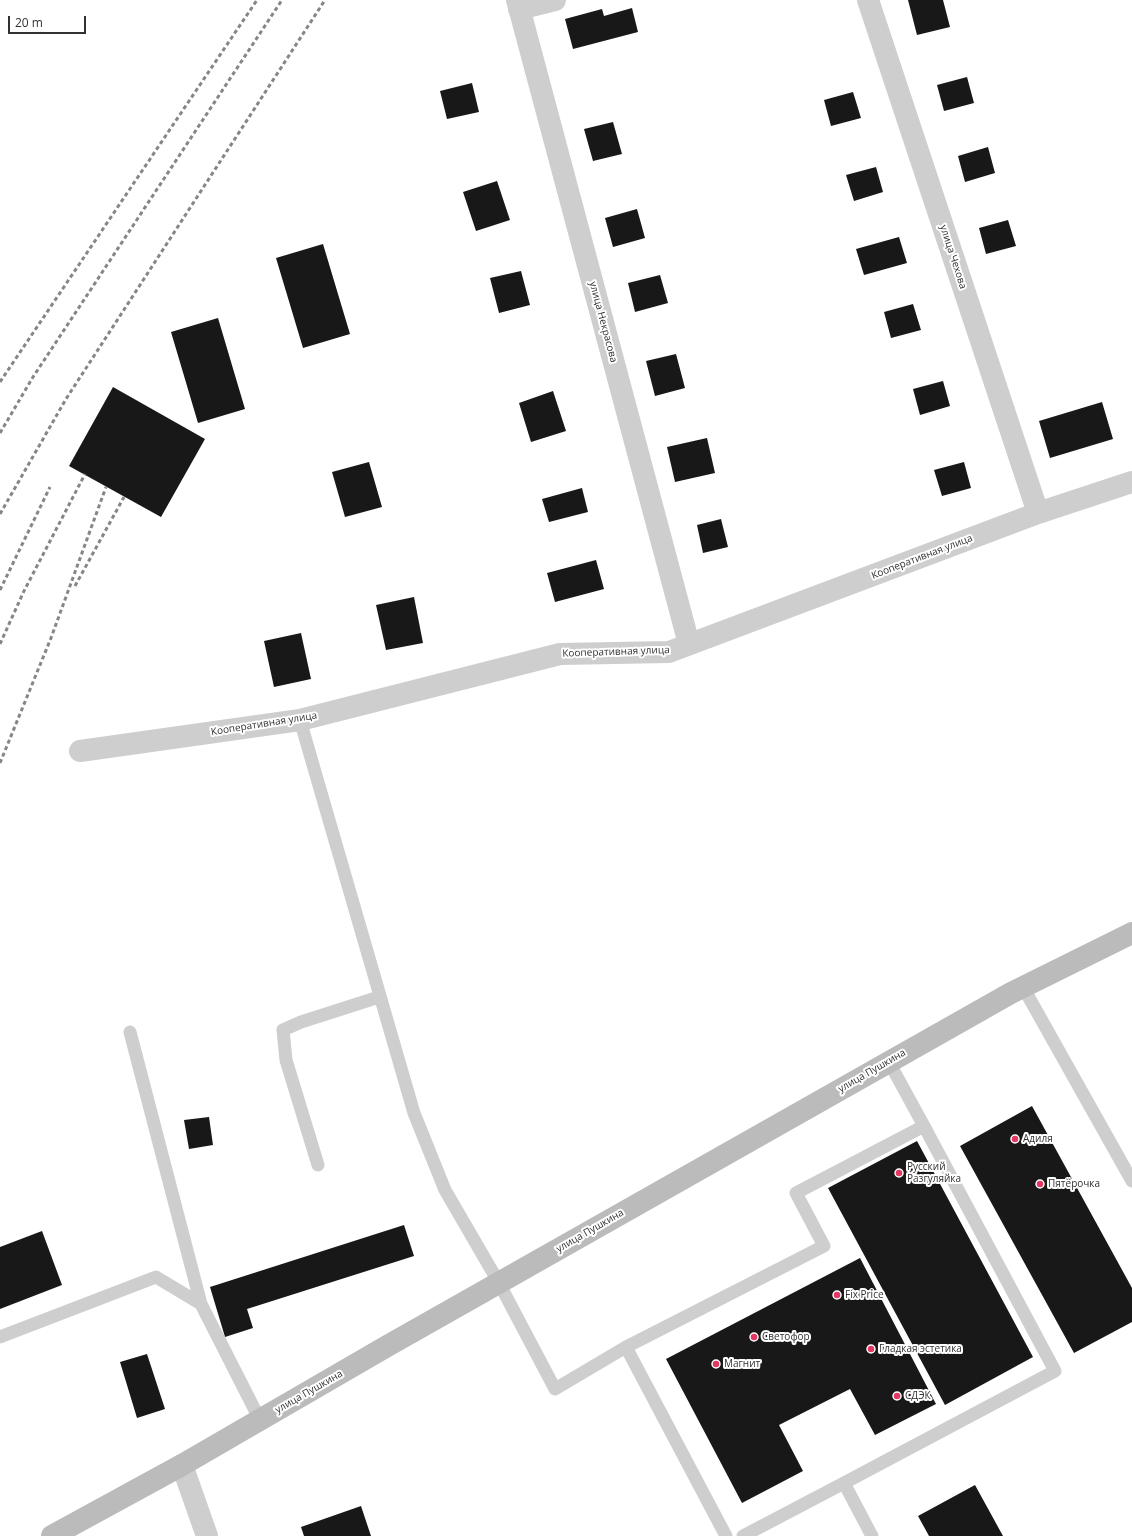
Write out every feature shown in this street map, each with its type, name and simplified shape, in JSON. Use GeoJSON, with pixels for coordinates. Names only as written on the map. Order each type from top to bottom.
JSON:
{"type":"FeatureCollection","features":[{"type":"Feature","properties":{"kind":"main road","name":"улица Пушкина"},"geometry":{"type":"LineString","coordinates":[[52,1536],[182,1465],[499,1283],[1023,987],[1132,933]]}},
{"type":"Feature","properties":{"kind":"street"},"geometry":{"type":"LineString","coordinates":[[518,4],[555,0]]}},
{"type":"Feature","properties":{"kind":"street","name":"улица Чехова"},"geometry":{"type":"LineString","coordinates":[[868,0],[1038,513]]}},
{"type":"Feature","properties":{"kind":"street","name":"улица Некрасова"},"geometry":{"type":"LineString","coordinates":[[518,4],[690,644]]}},
{"type":"Feature","properties":{"kind":"street","name":"Кооперативная улица"},"geometry":{"type":"LineString","coordinates":[[80,751],[300,720],[560,654],[669,652],[1038,513],[1132,482]]}},
{"type":"Feature","properties":{"kind":"street"},"geometry":{"type":"LineString","coordinates":[[182,1465],[207,1536]]}},
{"type":"Feature","properties":{"kind":"lane"},"geometry":{"type":"LineString","coordinates":[[300,720],[379,997],[414,1113],[445,1190],[499,1283],[556,1389],[626,1347],[824,1246],[796,1194],[924,1126]]}},
{"type":"Feature","properties":{"kind":"lane"},"geometry":{"type":"LineString","coordinates":[[1023,987],[1132,1181]]}},
{"type":"Feature","properties":{"kind":"lane"},"geometry":{"type":"LineString","coordinates":[[318,1165],[286,1060],[283,1030],[301,1022],[379,997]]}},
{"type":"Feature","properties":{"kind":"lane"},"geometry":{"type":"LineString","coordinates":[[130,1032],[201,1304],[260,1420]]}},
{"type":"Feature","properties":{"kind":"lane"},"geometry":{"type":"LineString","coordinates":[[743,1536],[1055,1371],[889,1062]]}},
{"type":"Feature","properties":{"kind":"lane"},"geometry":{"type":"LineString","coordinates":[[0,1337],[156,1277],[201,1304]]}},
{"type":"Feature","properties":{"kind":"lane"},"geometry":{"type":"LineString","coordinates":[[626,1347],[726,1536]]}},
{"type":"Feature","properties":{"kind":"lane"},"geometry":{"type":"LineString","coordinates":[[844,1483],[872,1536]]}},
{"type":"Feature","properties":{"kind":"building"},"geometry":{"type":"Polygon","coordinates":[[[908,0],[943,0],[950,27],[917,35],[908,0]]]}},
{"type":"Feature","properties":{"kind":"building"},"geometry":{"type":"Polygon","coordinates":[[[632,8],[638,32],[573,49],[565,19],[602,9],[604,16],[632,8]]]}},
{"type":"Feature","properties":{"kind":"building"},"geometry":{"type":"Polygon","coordinates":[[[967,77],[974,103],[944,111],[937,85],[967,77]]]}},
{"type":"Feature","properties":{"kind":"building"},"geometry":{"type":"Polygon","coordinates":[[[472,83],[479,112],[447,119],[440,91],[472,83]]]}},
{"type":"Feature","properties":{"kind":"building"},"geometry":{"type":"Polygon","coordinates":[[[853,92],[861,118],[831,126],[824,100],[853,92]]]}},
{"type":"Feature","properties":{"kind":"building"},"geometry":{"type":"Polygon","coordinates":[[[613,122],[622,154],[593,161],[584,129],[613,122]]]}},
{"type":"Feature","properties":{"kind":"building"},"geometry":{"type":"Polygon","coordinates":[[[988,147],[995,173],[965,182],[958,156],[988,147]]]}},
{"type":"Feature","properties":{"kind":"building"},"geometry":{"type":"Polygon","coordinates":[[[876,167],[883,192],[854,201],[846,175],[876,167]]]}},
{"type":"Feature","properties":{"kind":"building"},"geometry":{"type":"Polygon","coordinates":[[[497,181],[510,220],[476,231],[463,192],[497,181]]]}},
{"type":"Feature","properties":{"kind":"building"},"geometry":{"type":"Polygon","coordinates":[[[637,209],[645,238],[613,247],[605,218],[637,209]]]}},
{"type":"Feature","properties":{"kind":"building"},"geometry":{"type":"Polygon","coordinates":[[[1008,220],[1016,246],[986,254],[979,228],[1008,220]]]}},
{"type":"Feature","properties":{"kind":"building"},"geometry":{"type":"Polygon","coordinates":[[[899,237],[907,263],[864,275],[856,249],[899,237]]]}},
{"type":"Feature","properties":{"kind":"building"},"geometry":{"type":"Polygon","coordinates":[[[323,244],[350,334],[303,348],[276,258],[323,244]]]}},
{"type":"Feature","properties":{"kind":"building"},"geometry":{"type":"Polygon","coordinates":[[[521,271],[530,305],[499,313],[490,278],[521,271]]]}},
{"type":"Feature","properties":{"kind":"building"},"geometry":{"type":"Polygon","coordinates":[[[660,275],[668,303],[635,312],[628,283],[660,275]]]}},
{"type":"Feature","properties":{"kind":"building"},"geometry":{"type":"Polygon","coordinates":[[[913,304],[921,330],[891,338],[884,312],[913,304]]]}},
{"type":"Feature","properties":{"kind":"building"},"geometry":{"type":"Polygon","coordinates":[[[218,318],[245,409],[198,423],[171,332],[218,318]]]}},
{"type":"Feature","properties":{"kind":"building"},"geometry":{"type":"Polygon","coordinates":[[[676,354],[685,388],[655,396],[646,361],[676,354]]]}},
{"type":"Feature","properties":{"kind":"building"},"geometry":{"type":"Polygon","coordinates":[[[943,381],[950,406],[920,415],[913,389],[943,381]]]}},
{"type":"Feature","properties":{"kind":"building"},"geometry":{"type":"Polygon","coordinates":[[[113,387],[205,439],[161,517],[69,466],[113,387]]]}},
{"type":"Feature","properties":{"kind":"building"},"geometry":{"type":"Polygon","coordinates":[[[553,391],[566,431],[531,442],[519,403],[553,391]]]}},
{"type":"Feature","properties":{"kind":"building"},"geometry":{"type":"Polygon","coordinates":[[[1102,402],[1113,439],[1050,458],[1039,421],[1102,402]]]}},
{"type":"Feature","properties":{"kind":"building"},"geometry":{"type":"Polygon","coordinates":[[[707,438],[715,473],[675,482],[667,447],[707,438]]]}},
{"type":"Feature","properties":{"kind":"building"},"geometry":{"type":"Polygon","coordinates":[[[369,462],[382,507],[345,517],[332,472],[369,462]]]}},
{"type":"Feature","properties":{"kind":"building"},"geometry":{"type":"Polygon","coordinates":[[[964,462],[971,488],[942,496],[934,470],[964,462]]]}},
{"type":"Feature","properties":{"kind":"building"},"geometry":{"type":"Polygon","coordinates":[[[582,488],[588,512],[549,522],[542,499],[582,488]]]}},
{"type":"Feature","properties":{"kind":"building"},"geometry":{"type":"Polygon","coordinates":[[[721,519],[728,547],[703,553],[697,525],[721,519]]]}},
{"type":"Feature","properties":{"kind":"building"},"geometry":{"type":"Polygon","coordinates":[[[596,560],[604,589],[555,602],[547,573],[596,560]]]}},
{"type":"Feature","properties":{"kind":"building"},"geometry":{"type":"Polygon","coordinates":[[[414,597],[423,643],[386,650],[376,605],[414,597]]]}},
{"type":"Feature","properties":{"kind":"building"},"geometry":{"type":"Polygon","coordinates":[[[301,633],[311,679],[274,687],[264,641],[301,633]]]}},
{"type":"Feature","properties":{"kind":"building"},"geometry":{"type":"Polygon","coordinates":[[[1032,1106],[1132,1288],[1132,1322],[1074,1353],[960,1146],[1032,1106]]]}},
{"type":"Feature","properties":{"kind":"building"},"geometry":{"type":"Polygon","coordinates":[[[209,1117],[213,1145],[189,1149],[184,1120],[209,1117]]]}},
{"type":"Feature","properties":{"kind":"building"},"geometry":{"type":"Polygon","coordinates":[[[917,1141],[1033,1357],[945,1405],[828,1188],[917,1141]]]}},
{"type":"Feature","properties":{"kind":"building"},"geometry":{"type":"Polygon","coordinates":[[[404,1225],[414,1256],[247,1309],[253,1328],[225,1337],[210,1287],[404,1225]]]}},
{"type":"Feature","properties":{"kind":"building"},"geometry":{"type":"Polygon","coordinates":[[[42,1231],[62,1285],[0,1309],[0,1247],[42,1231]]]}},
{"type":"Feature","properties":{"kind":"building"},"geometry":{"type":"Polygon","coordinates":[[[860,1258],[936,1404],[875,1435],[850,1389],[779,1425],[803,1471],[742,1503],[666,1359],[860,1258]]]}},
{"type":"Feature","properties":{"kind":"building"},"geometry":{"type":"Polygon","coordinates":[[[147,1354],[165,1409],[137,1418],[120,1362],[147,1354]]]}},
{"type":"Feature","properties":{"kind":"building"},"geometry":{"type":"Polygon","coordinates":[[[975,1485],[1003,1536],[929,1536],[918,1516],[975,1485]]]}},
{"type":"Feature","properties":{"kind":"building"},"geometry":{"type":"Polygon","coordinates":[[[361,1506],[371,1536],[304,1536],[301,1527],[361,1506]]]}},
{"type":"Feature","properties":{"kind":"railway"},"geometry":{"type":"LineString","coordinates":[[0,382],[257,0]]}},
{"type":"Feature","properties":{"kind":"railway"},"geometry":{"type":"LineString","coordinates":[[0,433],[33,377],[282,0]]}},
{"type":"Feature","properties":{"kind":"railway"},"geometry":{"type":"LineString","coordinates":[[0,514],[66,399],[325,0]]}},
{"type":"Feature","properties":{"kind":"railway"},"geometry":{"type":"LineString","coordinates":[[0,644],[24,591],[85,474]]}},
{"type":"Feature","properties":{"kind":"railway"},"geometry":{"type":"LineString","coordinates":[[0,590],[50,487]]}},
{"type":"Feature","properties":{"kind":"railway"},"geometry":{"type":"LineString","coordinates":[[0,763],[51,638],[106,487]]}},
{"type":"Feature","properties":{"kind":"railway"},"geometry":{"type":"LineString","coordinates":[[75,586],[124,497]]}},
{"type":"Feature","properties":{"kind":"place","name":"Адиля"},"geometry":{"type":"Point","coordinates":[1015,1139]}},
{"type":"Feature","properties":{"kind":"place","name":"Русский Разгуляйка"},"geometry":{"type":"Point","coordinates":[899,1173]}},
{"type":"Feature","properties":{"kind":"place","name":"Пятёрочка"},"geometry":{"type":"Point","coordinates":[1040,1184]}},
{"type":"Feature","properties":{"kind":"place","name":"Fix Price"},"geometry":{"type":"Point","coordinates":[837,1295]}},
{"type":"Feature","properties":{"kind":"place","name":"Светофор"},"geometry":{"type":"Point","coordinates":[754,1337]}},
{"type":"Feature","properties":{"kind":"place","name":"Гладкая эстетика"},"geometry":{"type":"Point","coordinates":[871,1349]}},
{"type":"Feature","properties":{"kind":"place","name":"Магнит"},"geometry":{"type":"Point","coordinates":[716,1364]}},
{"type":"Feature","properties":{"kind":"place","name":"СДЭК"},"geometry":{"type":"Point","coordinates":[897,1396]}}]}
